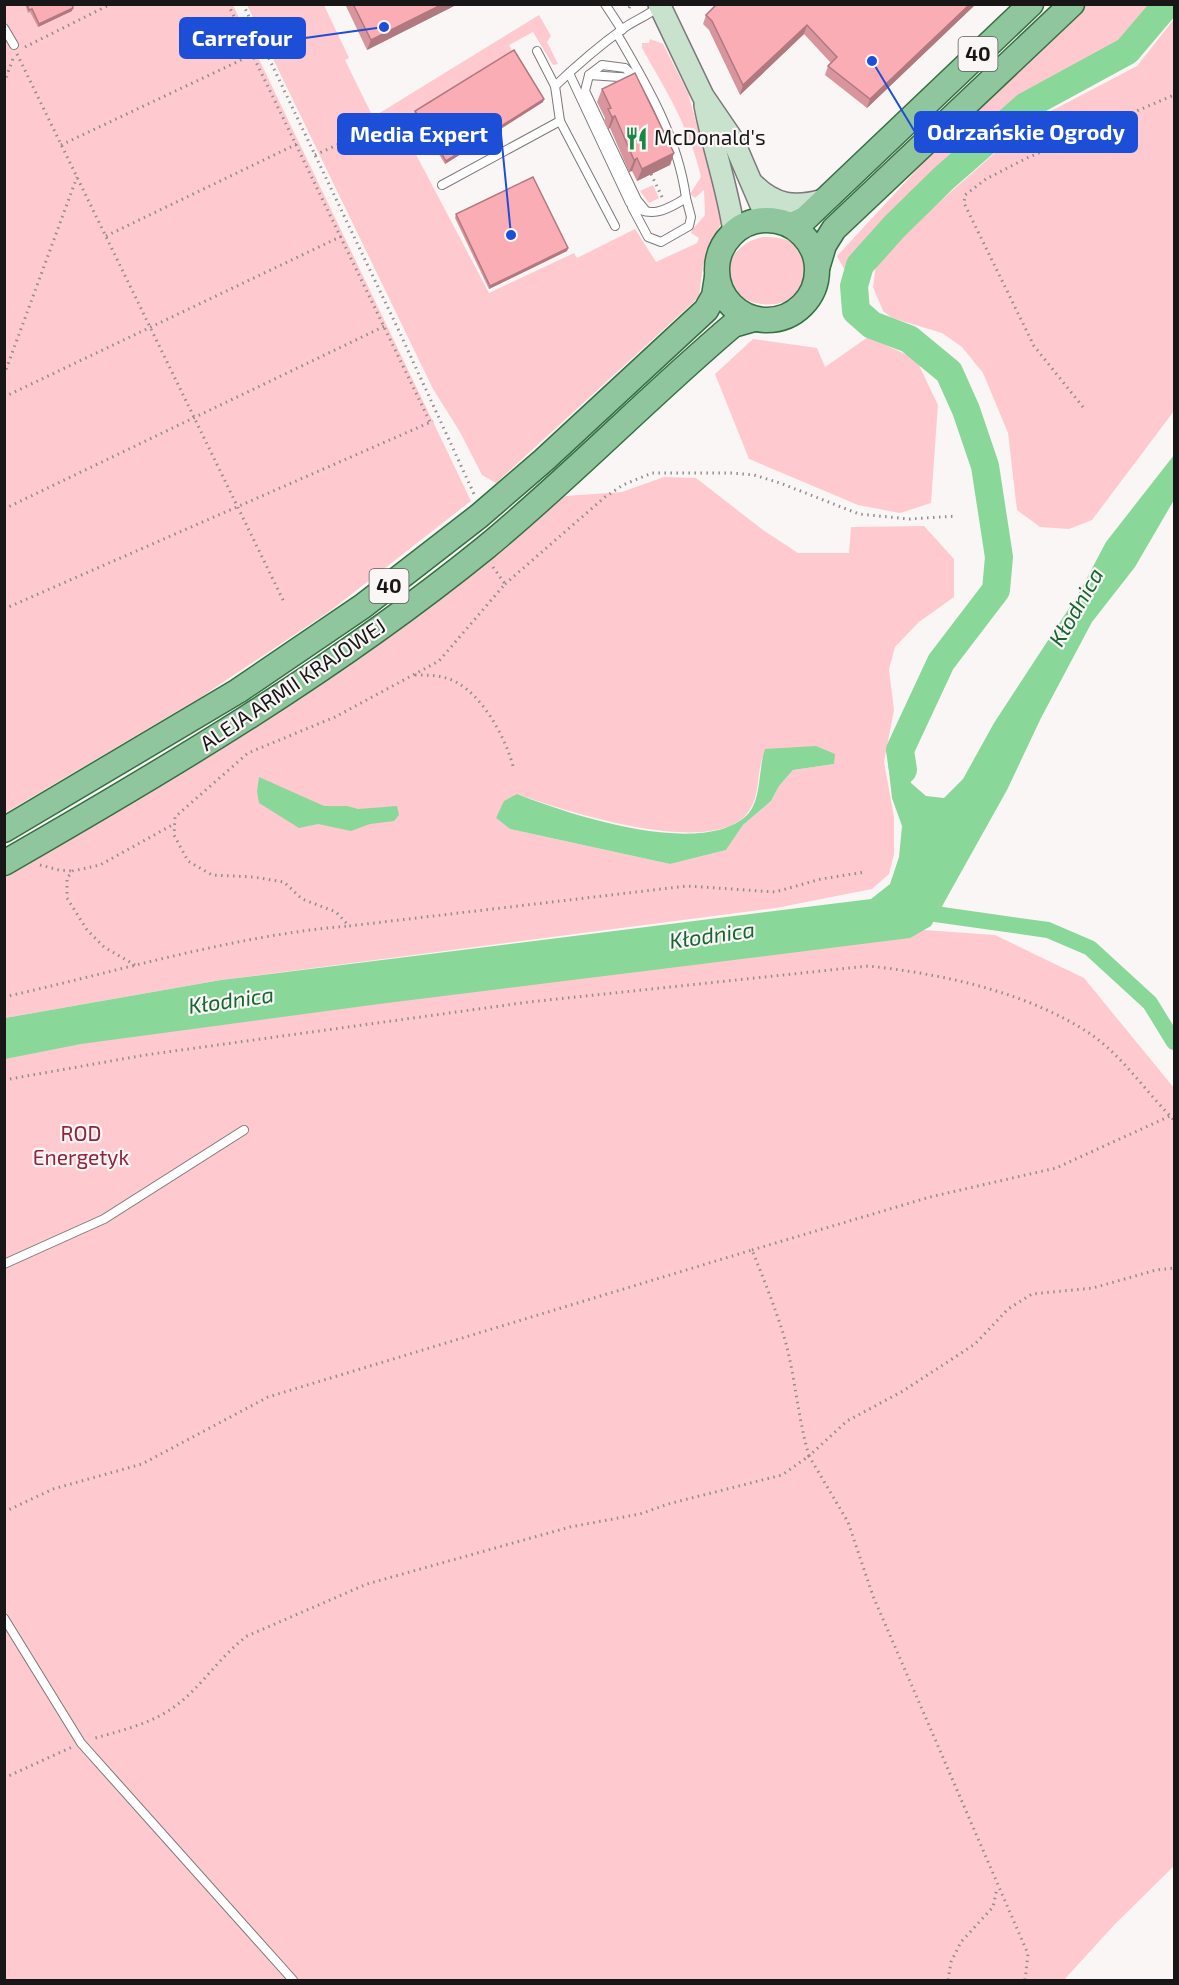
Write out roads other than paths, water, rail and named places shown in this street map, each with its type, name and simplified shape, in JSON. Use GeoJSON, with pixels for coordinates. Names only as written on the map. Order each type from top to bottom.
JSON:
{"type":"FeatureCollection","features":[{"type":"Feature","properties":{"kind":"main road","name":"40"},"geometry":{"type":"LineString","coordinates":[[792,225],[806,219],[823,200],[1031,4]]}},
{"type":"Feature","properties":{"kind":"main road","name":"40"},"geometry":{"type":"LineString","coordinates":[[754,319],[778,319],[800,309],[814,289],[824,245],[834,229],[1072,4]]}},
{"type":"Feature","properties":{"kind":"main road"},"geometry":{"type":"LineString","coordinates":[[734,232],[755,220],[767,219],[792,225],[810,242],[818,265]]}},
{"type":"Feature","properties":{"kind":"main road","name":"40"},"geometry":{"type":"LineString","coordinates":[[717,277],[720,252],[734,232]]}},
{"type":"Feature","properties":{"kind":"main road"},"geometry":{"type":"LineString","coordinates":[[717,277],[726,299],[743,314],[754,319]]}},
{"type":"Feature","properties":{"kind":"main road","name":"ALEJA ARMII KRAJOWEJ"},"geometry":{"type":"LineString","coordinates":[[4,830],[238,691],[381,592],[499,499],[645,368],[706,310],[714,296],[717,277]]}},
{"type":"Feature","properties":{"kind":"main road","name":"ALEJA ARMII KRAJOWEJ"},"geometry":{"type":"LineString","coordinates":[[12,858],[252,716],[379,629],[485,548],[733,325],[754,319]]}},
{"type":"Feature","properties":{"kind":"street"},"geometry":{"type":"LineString","coordinates":[[660,5],[703,96],[733,140],[767,219]]}},
{"type":"Feature","properties":{"kind":"street"},"geometry":{"type":"LineString","coordinates":[[703,96],[713,147],[729,200],[734,232]]}},
{"type":"Feature","properties":{"kind":"street"},"geometry":{"type":"LineString","coordinates":[[751,181],[763,194],[784,205],[802,206],[823,200]]}},
{"type":"Feature","properties":{"kind":"lane"},"geometry":{"type":"LineString","coordinates":[[569,73],[648,237],[660,242],[689,226],[690,217],[675,147],[639,80],[637,68],[605,4]]}},
{"type":"Feature","properties":{"kind":"lane"},"geometry":{"type":"LineString","coordinates":[[555,86],[619,32],[649,15],[660,5]]}},
{"type":"Feature","properties":{"kind":"lane"},"geometry":{"type":"LineString","coordinates":[[4,28],[15,48]]}},
{"type":"Feature","properties":{"kind":"lane"},"geometry":{"type":"LineString","coordinates":[[537,51],[555,86],[560,121],[615,226]]}},
{"type":"Feature","properties":{"kind":"lane"},"geometry":{"type":"LineString","coordinates":[[639,80],[625,68],[607,65],[597,67],[589,75],[585,84],[587,97],[637,200],[650,213]]}},
{"type":"Feature","properties":{"kind":"lane"},"geometry":{"type":"LineString","coordinates":[[442,185],[560,121]]}},
{"type":"Feature","properties":{"kind":"lane"},"geometry":{"type":"LineString","coordinates":[[630,203],[637,209],[650,213],[659,212],[686,198]]}},
{"type":"Feature","properties":{"kind":"lane"},"geometry":{"type":"LineString","coordinates":[[4,1264],[104,1219],[244,1130]]}},
{"type":"Feature","properties":{"kind":"lane"},"geometry":{"type":"LineString","coordinates":[[4,1618],[81,1743],[293,1980]]}},
{"type":"Feature","properties":{"kind":"water","name":"Kłodnica"},"geometry":{"type":"Polygon","coordinates":[[[1174,455],[1174,500],[1135,567],[1092,622],[1041,718],[1007,790],[931,926],[910,938],[379,1004],[81,1044],[5,1059],[5,1018],[221,980],[871,899],[890,884],[899,857],[902,826],[892,798],[888,763],[898,732],[916,736],[908,760],[911,783],[926,796],[944,798],[963,779],[994,723],[1079,593],[1106,542],[1174,455]]]}},
{"type":"Feature","properties":{"kind":"water"},"geometry":{"type":"Polygon","coordinates":[[[816,746],[835,754],[834,764],[793,770],[779,786],[771,801],[743,825],[726,850],[670,864],[510,829],[496,818],[504,801],[517,794],[568,812],[634,828],[668,833],[699,833],[726,828],[747,815],[752,809],[765,749],[816,746]]]}},
{"type":"Feature","properties":{"kind":"water"},"geometry":{"type":"Polygon","coordinates":[[[259,777],[324,806],[347,806],[358,809],[397,806],[399,815],[394,821],[370,824],[351,831],[318,824],[299,828],[259,803],[257,791],[259,777]]]}},
{"type":"Feature","properties":{"kind":"waterway"},"geometry":{"type":"LineString","coordinates":[[903,770],[900,750],[941,662],[996,590],[999,557],[985,466],[966,410],[949,372],[909,339],[872,325],[856,311],[854,286],[860,265],[895,226],[944,178],[1026,106],[1127,51],[1167,4]]}},
{"type":"Feature","properties":{"kind":"waterway"},"geometry":{"type":"LineString","coordinates":[[914,911],[1048,930],[1090,948],[1150,1003],[1174,1042]]}},
{"type":"Feature","properties":{"kind":"place","name":"Carrefour"},"geometry":{"type":"Point","coordinates":[384,27]}},
{"type":"Feature","properties":{"kind":"place","name":"Odrzańskie Ogrody"},"geometry":{"type":"Point","coordinates":[872,61]}},
{"type":"Feature","properties":{"kind":"place","name":"McDonald's"},"geometry":{"type":"Point","coordinates":[636,138]}},
{"type":"Feature","properties":{"kind":"place","name":"Media Expert"},"geometry":{"type":"Point","coordinates":[511,235]}},
{"type":"Feature","properties":{"kind":"park label","name":"ROD Energetyk"},"geometry":{"type":"Point","coordinates":[81,1146]}}]}
